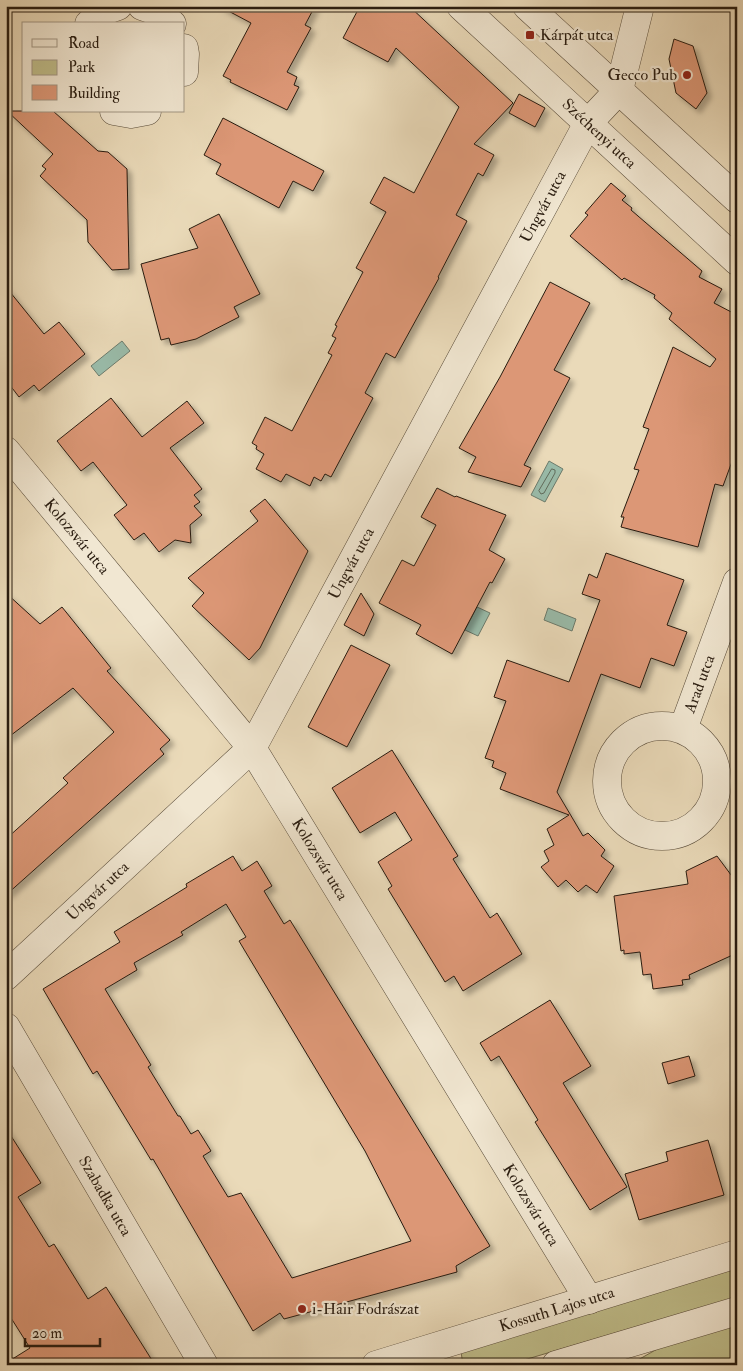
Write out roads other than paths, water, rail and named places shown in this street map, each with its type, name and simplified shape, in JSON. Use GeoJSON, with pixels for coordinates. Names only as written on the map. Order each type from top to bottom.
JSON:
{"type":"FeatureCollection","features":[{"type":"Feature","properties":{"kind":"street"},"geometry":{"type":"LineString","coordinates":[[91,22],[104,11],[118,6]]}},
{"type":"Feature","properties":{"kind":"street","name":"Széchenyi utca"},"geometry":{"type":"LineString","coordinates":[[461,6],[737,261]]}},
{"type":"Feature","properties":{"kind":"street"},"geometry":{"type":"LineString","coordinates":[[527,6],[737,199]]}},
{"type":"Feature","properties":{"kind":"street"},"geometry":{"type":"LineString","coordinates":[[619,90],[640,6]]}},
{"type":"Feature","properties":{"kind":"street","name":"Ungvár utca"},"geometry":{"type":"LineString","coordinates":[[6,976],[252,748],[588,123],[619,90]]}},
{"type":"Feature","properties":{"kind":"street"},"geometry":{"type":"LineString","coordinates":[[120,112],[131,114],[142,112]]}},
{"type":"Feature","properties":{"kind":"street","name":"Kolozsvár utca"},"geometry":{"type":"LineString","coordinates":[[6,451],[252,748],[589,1300]]}},
{"type":"Feature","properties":{"kind":"street","name":"Arad utca"},"geometry":{"type":"LineString","coordinates":[[683,729],[737,582]]}},
{"type":"Feature","properties":{"kind":"street","name":"Arad utca"},"geometry":{"type":"LineString","coordinates":[[665,725],[683,729],[699,739],[711,753],[717,770],[718,788],[712,806],[701,821],[685,831],[667,836],[649,834],[632,827],[619,815],[610,799],[608,790],[607,781],[610,764],[618,747],[631,735],[647,727],[665,725]]}},
{"type":"Feature","properties":{"kind":"street","name":"Szabadka utca"},"geometry":{"type":"LineString","coordinates":[[6,1028],[204,1365]]}},
{"type":"Feature","properties":{"kind":"street","name":"Kossuth Lajos utca"},"geometry":{"type":"LineString","coordinates":[[376,1365],[737,1254]]}},
{"type":"Feature","properties":{"kind":"street"},"geometry":{"type":"LineString","coordinates":[[556,1365],[737,1311]]}},
{"type":"Feature","properties":{"kind":"water"},"geometry":{"type":"Polygon","coordinates":[[[122,341],[130,351],[99,376],[91,366],[122,341]]]}},
{"type":"Feature","properties":{"kind":"water"},"geometry":{"type":"Polygon","coordinates":[[[549,461],[563,469],[545,502],[531,495],[549,461]]]}},
{"type":"Feature","properties":{"kind":"water"},"geometry":{"type":"Polygon","coordinates":[[[477,607],[490,613],[478,636],[465,630],[477,607]]]}},
{"type":"Feature","properties":{"kind":"water"},"geometry":{"type":"Polygon","coordinates":[[[548,608],[576,619],[572,631],[544,620],[548,608]]]}},
{"type":"Feature","properties":{"kind":"place","name":"Kárpát utca"},"geometry":{"type":"Point","coordinates":[530,35]}},
{"type":"Feature","properties":{"kind":"place","name":"Gecco Pub"},"geometry":{"type":"Point","coordinates":[687,75]}},
{"type":"Feature","properties":{"kind":"place","name":"i-Hair Fodrászat"},"geometry":{"type":"Point","coordinates":[302,1309]}}]}
